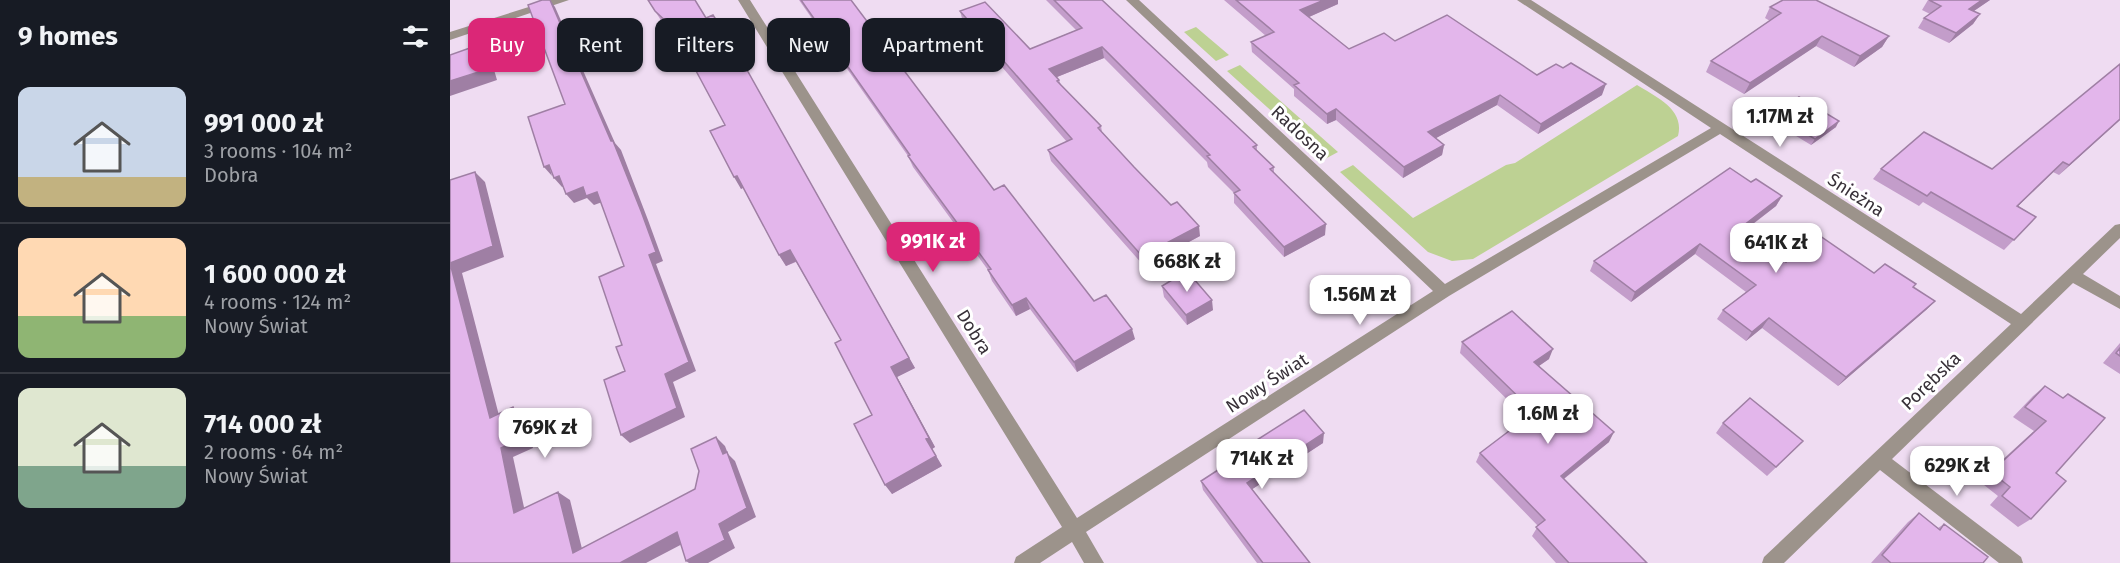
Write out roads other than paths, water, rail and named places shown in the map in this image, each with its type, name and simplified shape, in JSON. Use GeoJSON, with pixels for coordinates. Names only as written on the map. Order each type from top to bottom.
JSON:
{"type":"FeatureCollection","features":[{"type":"Feature","properties":{"kind":"street"},"geometry":{"type":"LineString","coordinates":[[450,36],[563,0]]}},
{"type":"Feature","properties":{"kind":"street","name":"Dobra"},"geometry":{"type":"LineString","coordinates":[[744,0],[1095,563]]}},
{"type":"Feature","properties":{"kind":"street","name":"Radosna"},"geometry":{"type":"LineString","coordinates":[[1132,0],[1444,292]]}},
{"type":"Feature","properties":{"kind":"street","name":"Śnieżna"},"geometry":{"type":"LineString","coordinates":[[1523,0],[2020,322]]}},
{"type":"Feature","properties":{"kind":"street","name":"Nowy Świat"},"geometry":{"type":"LineString","coordinates":[[1023,563],[1444,292],[1720,128]]}},
{"type":"Feature","properties":{"kind":"street","name":"Porębska"},"geometry":{"type":"LineString","coordinates":[[1771,563],[2020,322],[2074,276],[2120,229]]}},
{"type":"Feature","properties":{"kind":"street"},"geometry":{"type":"LineString","coordinates":[[2074,276],[2120,303]]}},
{"type":"Feature","properties":{"kind":"street"},"geometry":{"type":"LineString","coordinates":[[1879,459],[2014,563]]}}]}
